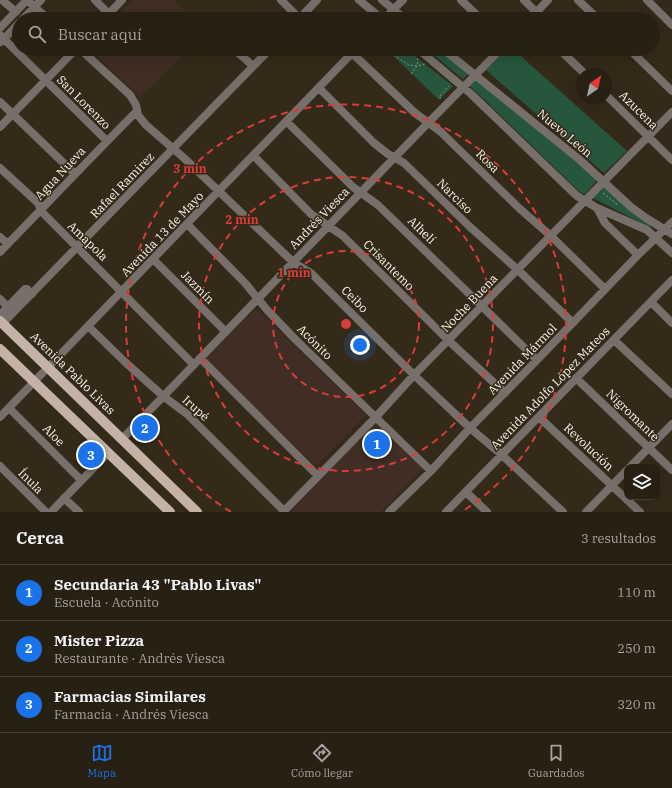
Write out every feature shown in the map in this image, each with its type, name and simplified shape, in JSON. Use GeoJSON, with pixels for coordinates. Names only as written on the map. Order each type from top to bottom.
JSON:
{"type":"FeatureCollection","features":[{"type":"Feature","properties":{"kind":"main road","name":"Avenida Pablo Livas"},"geometry":{"type":"LineString","coordinates":[[1,320],[197,512]]}},
{"type":"Feature","properties":{"kind":"main road"},"geometry":{"type":"LineString","coordinates":[[0,349],[170,512]]}},
{"type":"Feature","properties":{"kind":"street"},"geometry":{"type":"LineString","coordinates":[[2,0],[16,12],[27,0],[40,12]]}},
{"type":"Feature","properties":{"kind":"street"},"geometry":{"type":"LineString","coordinates":[[30,12],[41,0]]}},
{"type":"Feature","properties":{"kind":"street"},"geometry":{"type":"LineString","coordinates":[[95,0],[103,12]]}},
{"type":"Feature","properties":{"kind":"street"},"geometry":{"type":"LineString","coordinates":[[110,12],[122,0]]}},
{"type":"Feature","properties":{"kind":"street"},"geometry":{"type":"LineString","coordinates":[[281,0],[292,12]]}},
{"type":"Feature","properties":{"kind":"street"},"geometry":{"type":"LineString","coordinates":[[306,12],[317,0]]}},
{"type":"Feature","properties":{"kind":"street"},"geometry":{"type":"LineString","coordinates":[[359,0],[374,12]]}},
{"type":"Feature","properties":{"kind":"street"},"geometry":{"type":"LineString","coordinates":[[382,0],[396,12]]}},
{"type":"Feature","properties":{"kind":"street"},"geometry":{"type":"LineString","coordinates":[[393,10],[403,0]]}},
{"type":"Feature","properties":{"kind":"street"},"geometry":{"type":"LineString","coordinates":[[461,0],[474,12]]}},
{"type":"Feature","properties":{"kind":"street"},"geometry":{"type":"LineString","coordinates":[[524,0],[536,12],[548,0]]}},
{"type":"Feature","properties":{"kind":"street"},"geometry":{"type":"LineString","coordinates":[[578,0],[591,12]]}},
{"type":"Feature","properties":{"kind":"street"},"geometry":{"type":"LineString","coordinates":[[647,0],[659,12]]}},
{"type":"Feature","properties":{"kind":"street"},"geometry":{"type":"LineString","coordinates":[[660,13],[672,25]]}},
{"type":"Feature","properties":{"kind":"street"},"geometry":{"type":"LineString","coordinates":[[0,28],[12,16]]}},
{"type":"Feature","properties":{"kind":"street"},"geometry":{"type":"LineString","coordinates":[[1,39],[12,29]]}},
{"type":"Feature","properties":{"kind":"street","name":"San Lorenzo"},"geometry":{"type":"LineString","coordinates":[[1,39],[12,49]]}},
{"type":"Feature","properties":{"kind":"street","name":"San Lorenzo"},"geometry":{"type":"LineString","coordinates":[[19,56],[107,141]]}},
{"type":"Feature","properties":{"kind":"street"},"geometry":{"type":"LineString","coordinates":[[0,127],[69,56]]}},
{"type":"Feature","properties":{"kind":"street","name":"Ceibo"},"geometry":{"type":"LineString","coordinates":[[88,56],[130,95],[136,105],[137,111],[146,125],[174,149],[293,262],[312,274],[414,375],[470,428],[502,454],[563,512]]}},
{"type":"Feature","properties":{"kind":"street"},"geometry":{"type":"LineString","coordinates":[[242,56],[253,66]]}},
{"type":"Feature","properties":{"kind":"street","name":"Rafael Ramirez"},"geometry":{"type":"LineString","coordinates":[[1,320],[19,301],[32,294],[263,56]]}},
{"type":"Feature","properties":{"kind":"street","name":"Avenida 13 de Mayo"},"geometry":{"type":"LineString","coordinates":[[0,417],[349,56]]}},
{"type":"Feature","properties":{"kind":"street","name":"Rosa"},"geometry":{"type":"LineString","coordinates":[[359,56],[415,113],[441,132],[605,289]]}},
{"type":"Feature","properties":{"kind":"street"},"geometry":{"type":"LineString","coordinates":[[426,56],[463,87],[568,188],[584,201],[643,228],[656,237],[672,253]]}},
{"type":"Feature","properties":{"kind":"street","name":"Nuevo León"},"geometry":{"type":"LineString","coordinates":[[452,56],[580,160],[631,207],[672,234]]}},
{"type":"Feature","properties":{"kind":"street","name":"Andrés Viesca"},"geometry":{"type":"LineString","coordinates":[[122,439],[360,192],[494,56]]}},
{"type":"Feature","properties":{"kind":"street"},"geometry":{"type":"LineString","coordinates":[[566,56],[579,68]]}},
{"type":"Feature","properties":{"kind":"street"},"geometry":{"type":"LineString","coordinates":[[635,56],[672,91]]}},
{"type":"Feature","properties":{"kind":"street","name":"Narciso"},"geometry":{"type":"LineString","coordinates":[[319,88],[374,142],[394,158],[404,163],[469,226],[518,270],[572,324]]}},
{"type":"Feature","properties":{"kind":"street","name":"Azucena"},"geometry":{"type":"LineString","coordinates":[[612,101],[672,160]]}},
{"type":"Feature","properties":{"kind":"street"},"geometry":{"type":"LineString","coordinates":[[0,102],[75,174]]}},
{"type":"Feature","properties":{"kind":"street","name":"Agua Nueva"},"geometry":{"type":"LineString","coordinates":[[0,252],[137,111]]}},
{"type":"Feature","properties":{"kind":"street","name":"Noche Buena"},"geometry":{"type":"LineString","coordinates":[[284,511],[375,418],[414,375],[672,112]]}},
{"type":"Feature","properties":{"kind":"street","name":"Alhelí"},"geometry":{"type":"LineString","coordinates":[[286,122],[338,173],[378,205],[538,360]]}},
{"type":"Feature","properties":{"kind":"street","name":"Crisantemo"},"geometry":{"type":"LineString","coordinates":[[254,156],[311,214],[343,236],[449,341],[505,393]]}},
{"type":"Feature","properties":{"kind":"street","name":"Amapola"},"geometry":{"type":"LineString","coordinates":[[0,168],[38,203],[41,211],[194,365]]}},
{"type":"Feature","properties":{"kind":"street"},"geometry":{"type":"LineString","coordinates":[[597,208],[605,223],[638,254]]}},
{"type":"Feature","properties":{"kind":"street","name":"Avenida Mármol"},"geometry":{"type":"LineString","coordinates":[[389,512],[431,471],[470,428],[538,360],[638,254],[672,222]]}},
{"type":"Feature","properties":{"kind":"street","name":"Acónito"},"geometry":{"type":"LineString","coordinates":[[187,224],[236,273],[272,316],[431,471]]}},
{"type":"Feature","properties":{"kind":"street"},"geometry":{"type":"LineString","coordinates":[[0,237],[8,244]]}},
{"type":"Feature","properties":{"kind":"street","name":"Jazmín"},"geometry":{"type":"LineString","coordinates":[[153,259],[226,332]]}},
{"type":"Feature","properties":{"kind":"street","name":"Avenida Adolfo López Mateos"},"geometry":{"type":"LineString","coordinates":[[446,512],[672,280]]}},
{"type":"Feature","properties":{"kind":"street"},"geometry":{"type":"LineString","coordinates":[[0,299],[8,307]]}},
{"type":"Feature","properties":{"kind":"street"},"geometry":{"type":"LineString","coordinates":[[1,320],[8,307],[19,301]]}},
{"type":"Feature","properties":{"kind":"street"},"geometry":{"type":"LineString","coordinates":[[650,302],[672,322]]}},
{"type":"Feature","properties":{"kind":"street","name":"Irupé"},"geometry":{"type":"LineString","coordinates":[[88,326],[125,362],[197,424],[284,511]]}},
{"type":"Feature","properties":{"kind":"street"},"geometry":{"type":"LineString","coordinates":[[614,340],[672,394]]}},
{"type":"Feature","properties":{"kind":"street"},"geometry":{"type":"LineString","coordinates":[[200,358],[318,476]]}},
{"type":"Feature","properties":{"kind":"street","name":"Nigromante"},"geometry":{"type":"LineString","coordinates":[[576,378],[672,470]]}},
{"type":"Feature","properties":{"kind":"street","name":"Aloe"},"geometry":{"type":"LineString","coordinates":[[9,408],[81,480]]}},
{"type":"Feature","properties":{"kind":"street","name":"Revolución"},"geometry":{"type":"LineString","coordinates":[[539,417],[640,512]]}},
{"type":"Feature","properties":{"kind":"street"},"geometry":{"type":"LineString","coordinates":[[633,464],[672,424]]}},
{"type":"Feature","properties":{"kind":"street"},"geometry":{"type":"LineString","coordinates":[[50,512],[108,453]]}},
{"type":"Feature","properties":{"kind":"street","name":"Ínula"},"geometry":{"type":"LineString","coordinates":[[0,466],[46,512]]}},
{"type":"Feature","properties":{"kind":"street"},"geometry":{"type":"LineString","coordinates":[[586,512],[624,473]]}},
{"type":"Feature","properties":{"kind":"street"},"geometry":{"type":"LineString","coordinates":[[466,492],[487,512]]}},
{"type":"Feature","properties":{"kind":"street"},"geometry":{"type":"LineString","coordinates":[[64,498],[79,512]]}},
{"type":"Feature","properties":{"kind":"path"},"geometry":{"type":"LineString","coordinates":[[395,56],[409,65],[430,65],[424,61]]}},
{"type":"Feature","properties":{"kind":"path"},"geometry":{"type":"LineString","coordinates":[[411,74],[418,63],[418,59]]}},
{"type":"Feature","properties":{"kind":"path"},"geometry":{"type":"LineString","coordinates":[[447,104],[439,97],[452,83]]}},
{"type":"Feature","properties":{"kind":"shaded area"},"geometry":{"type":"Polygon","coordinates":[[[133,0],[174,0],[187,12],[121,12],[133,0]]]}},
{"type":"Feature","properties":{"kind":"shaded area"},"geometry":{"type":"Polygon","coordinates":[[[97,56],[183,56],[141,97],[97,56]]]}},
{"type":"Feature","properties":{"kind":"shaded area"},"geometry":{"type":"Polygon","coordinates":[[[254,310],[259,311],[366,415],[316,466],[206,362],[207,357],[254,310]]]}},
{"type":"Feature","properties":{"kind":"shaded area"},"geometry":{"type":"Polygon","coordinates":[[[376,420],[425,467],[381,512],[289,512],[376,420]]]}},
{"type":"Feature","properties":{"kind":"green space"},"geometry":{"type":"Polygon","coordinates":[[[393,56],[415,56],[453,86],[439,100],[393,56]]]}},
{"type":"Feature","properties":{"kind":"green space"},"geometry":{"type":"Polygon","coordinates":[[[435,56],[450,56],[471,72],[463,79],[435,56]]]}},
{"type":"Feature","properties":{"kind":"green space"},"geometry":{"type":"Polygon","coordinates":[[[500,56],[521,56],[627,151],[604,173],[486,70],[500,56]]]}},
{"type":"Feature","properties":{"kind":"green space"},"geometry":{"type":"Polygon","coordinates":[[[479,77],[599,178],[586,193],[582,194],[470,86],[479,77]]]}},
{"type":"Feature","properties":{"kind":"green space"},"geometry":{"type":"Polygon","coordinates":[[[606,186],[652,224],[649,227],[593,198],[606,186]]]}},
{"type":"Feature","properties":{"kind":"place","name":"Mister Pizza"},"geometry":{"type":"Point","coordinates":[145,428]}},
{"type":"Feature","properties":{"kind":"place","name":"Secundaria 43 \"Pablo Livas\""},"geometry":{"type":"Point","coordinates":[377,444]}},
{"type":"Feature","properties":{"kind":"place","name":"Farmacias Similares"},"geometry":{"type":"Point","coordinates":[91,455]}}]}
